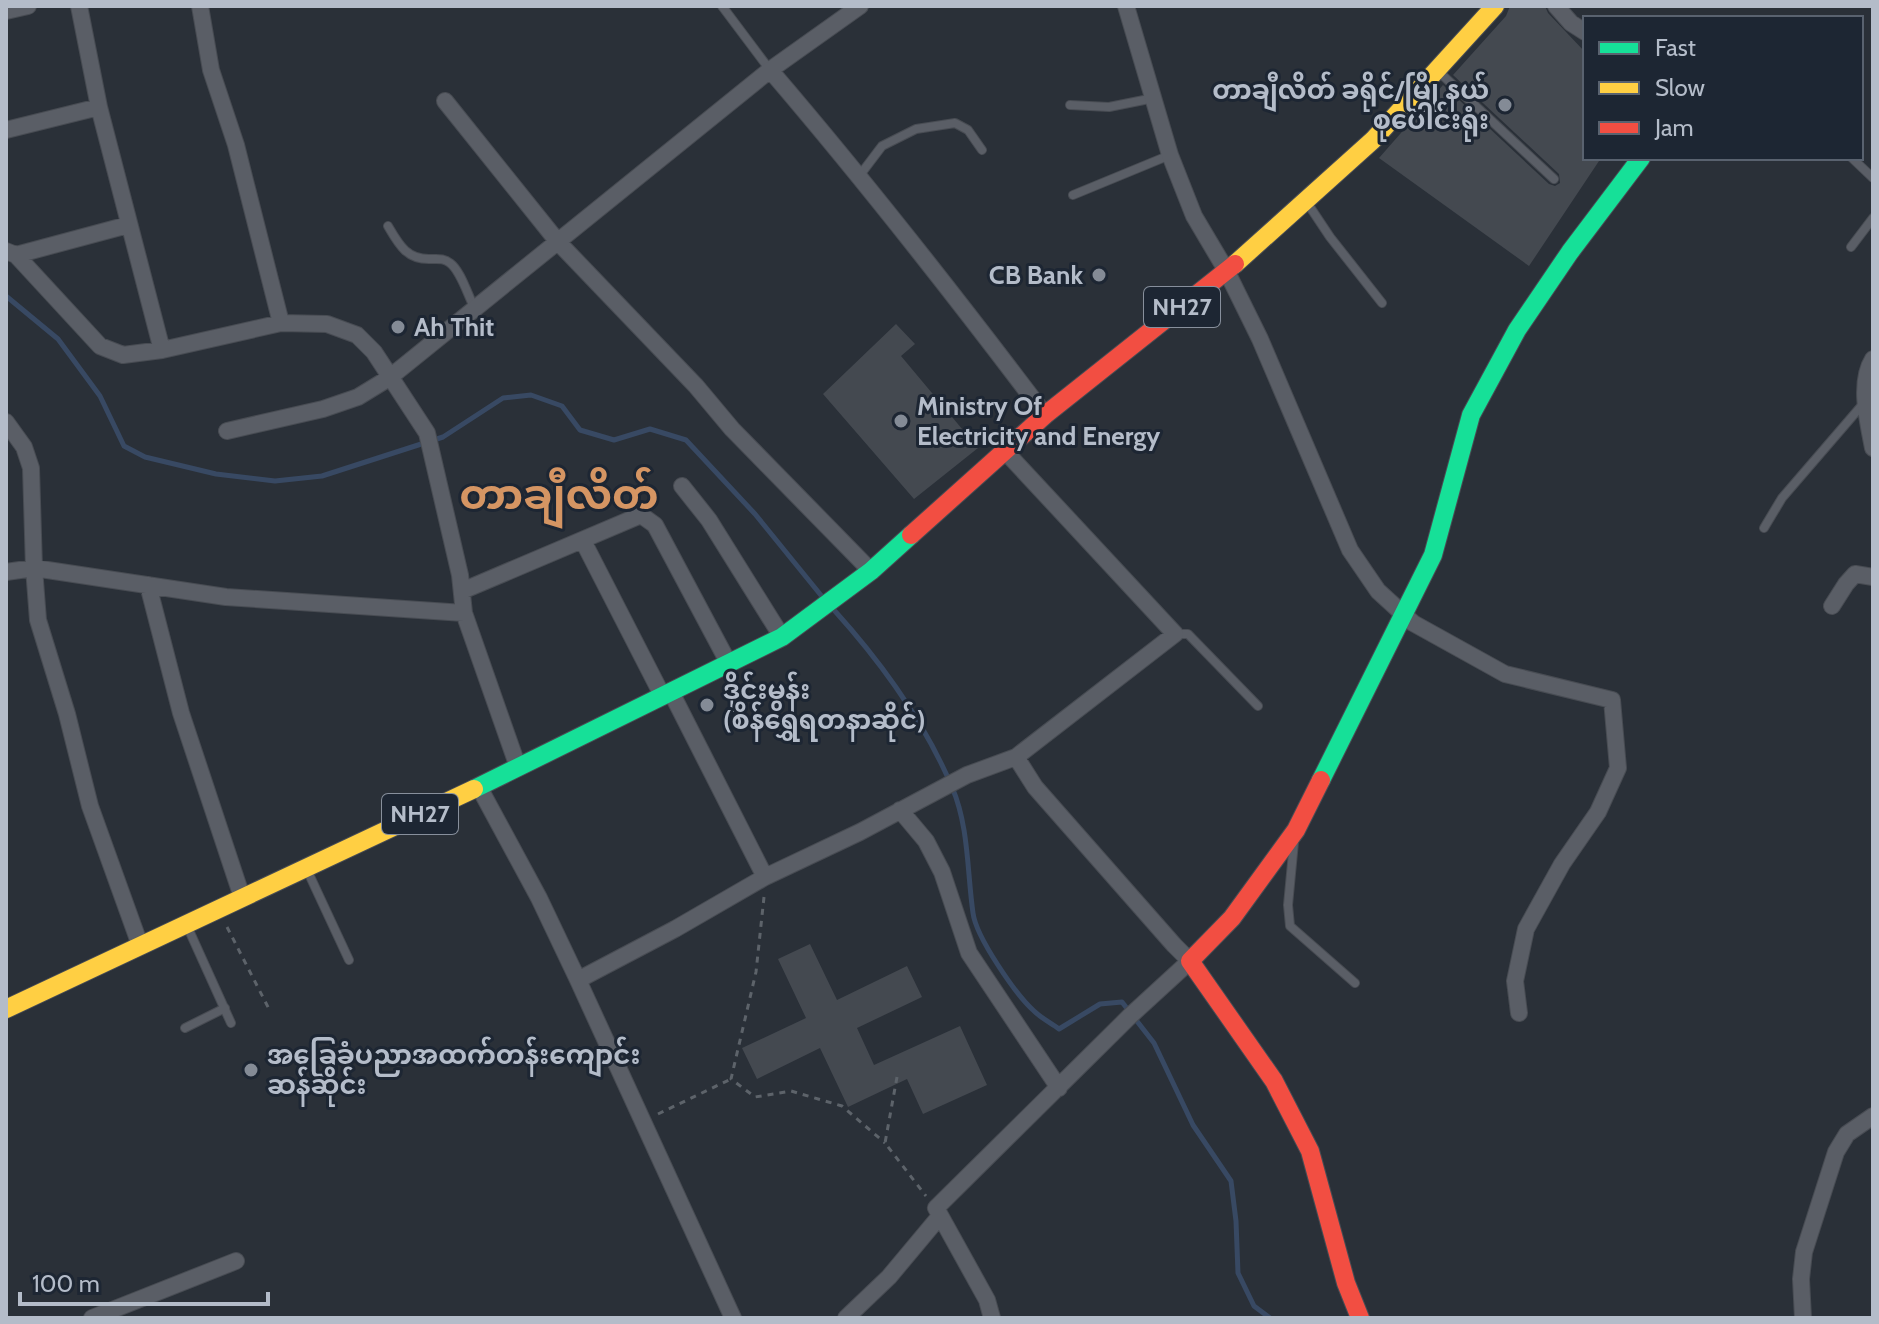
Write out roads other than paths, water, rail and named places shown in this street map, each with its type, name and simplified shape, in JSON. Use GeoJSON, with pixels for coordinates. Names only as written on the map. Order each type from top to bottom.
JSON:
{"type":"FeatureCollection","features":[{"type":"Feature","properties":{"kind":"main road","name":"NH27"},"geometry":{"type":"LineString","coordinates":[[6,1009],[479,787],[782,637],[871,571],[1004,450],[1226,270],[1373,140],[1495,6]]}},
{"type":"Feature","properties":{"kind":"main road"},"geometry":{"type":"LineString","coordinates":[[1360,1318],[1346,1283],[1310,1151],[1274,1081],[1190,961],[1232,918],[1296,830],[1433,555],[1471,415],[1517,330],[1570,252],[1639,160]]}},
{"type":"Feature","properties":{"kind":"street"},"geometry":{"type":"LineString","coordinates":[[6,11],[28,6]]}},
{"type":"Feature","properties":{"kind":"street"},"geometry":{"type":"LineString","coordinates":[[79,6],[99,107],[162,350]]}},
{"type":"Feature","properties":{"kind":"street"},"geometry":{"type":"LineString","coordinates":[[200,6],[211,70],[236,145],[281,323]]}},
{"type":"Feature","properties":{"kind":"street"},"geometry":{"type":"LineString","coordinates":[[227,431],[323,409],[358,397],[389,378],[770,70],[860,6]]}},
{"type":"Feature","properties":{"kind":"street"},"geometry":{"type":"LineString","coordinates":[[1126,6],[1170,155],[1194,216],[1226,270],[1260,339],[1350,550],[1378,591],[1413,623],[1505,674],[1612,700],[1618,768],[1598,812],[1562,864],[1526,929],[1515,981],[1519,1013]]}},
{"type":"Feature","properties":{"kind":"street"},"geometry":{"type":"LineString","coordinates":[[1556,6],[1571,23],[1583,31]]}},
{"type":"Feature","properties":{"kind":"street"},"geometry":{"type":"LineString","coordinates":[[770,70],[860,175],[1045,415]]}},
{"type":"Feature","properties":{"kind":"street"},"geometry":{"type":"LineString","coordinates":[[445,101],[558,242],[696,386],[732,429],[871,571]]}},
{"type":"Feature","properties":{"kind":"street"},"geometry":{"type":"LineString","coordinates":[[6,130],[99,107]]}},
{"type":"Feature","properties":{"kind":"street"},"geometry":{"type":"LineString","coordinates":[[11,253],[128,225]]}},
{"type":"Feature","properties":{"kind":"street"},"geometry":{"type":"LineString","coordinates":[[11,253],[100,346],[123,355],[162,350],[281,323],[327,324],[357,335],[374,352],[427,433],[462,591],[464,613],[518,767]]}},
{"type":"Feature","properties":{"kind":"street"},"geometry":{"type":"LineString","coordinates":[[1873,359],[1868,368],[1867,401],[1873,448]]}},
{"type":"Feature","properties":{"kind":"street"},"geometry":{"type":"LineString","coordinates":[[6,422],[24,447],[31,468],[38,620],[67,714],[90,806],[140,945]]}},
{"type":"Feature","properties":{"kind":"street"},"geometry":{"type":"LineString","coordinates":[[578,980],[765,877],[967,775],[1016,757],[1175,634],[1004,450]]}},
{"type":"Feature","properties":{"kind":"street"},"geometry":{"type":"LineString","coordinates":[[682,486],[709,520],[782,637]]}},
{"type":"Feature","properties":{"kind":"street"},"geometry":{"type":"LineString","coordinates":[[462,591],[641,515],[655,525],[728,662]]}},
{"type":"Feature","properties":{"kind":"street"},"geometry":{"type":"LineString","coordinates":[[583,541],[765,877]]}},
{"type":"Feature","properties":{"kind":"street"},"geometry":{"type":"LineString","coordinates":[[6,572],[34,568],[226,597],[464,613]]}},
{"type":"Feature","properties":{"kind":"street"},"geometry":{"type":"LineString","coordinates":[[1832,606],[1855,574],[1873,577]]}},
{"type":"Feature","properties":{"kind":"street"},"geometry":{"type":"LineString","coordinates":[[148,585],[181,713],[242,897]]}},
{"type":"Feature","properties":{"kind":"street"},"geometry":{"type":"LineString","coordinates":[[846,1318],[889,1277],[938,1212],[1132,1014],[1190,961],[1035,787],[1016,757]]}},
{"type":"Feature","properties":{"kind":"street"},"geometry":{"type":"LineString","coordinates":[[479,787],[539,898],[733,1318]]}},
{"type":"Feature","properties":{"kind":"street"},"geometry":{"type":"LineString","coordinates":[[900,810],[926,841],[942,872],[969,953],[1059,1088]]}},
{"type":"Feature","properties":{"kind":"street"},"geometry":{"type":"LineString","coordinates":[[1803,1318],[1801,1279],[1804,1252],[1836,1152],[1847,1134],[1873,1116]]}},
{"type":"Feature","properties":{"kind":"street"},"geometry":{"type":"LineString","coordinates":[[938,1212],[987,1300],[992,1318]]}},
{"type":"Feature","properties":{"kind":"street"},"geometry":{"type":"LineString","coordinates":[[92,1318],[236,1261]]}},
{"type":"Feature","properties":{"kind":"lane"},"geometry":{"type":"LineString","coordinates":[[722,6],[770,70]]}},
{"type":"Feature","properties":{"kind":"lane"},"geometry":{"type":"LineString","coordinates":[[1437,70],[1554,179]]}},
{"type":"Feature","properties":{"kind":"lane"},"geometry":{"type":"LineString","coordinates":[[1070,105],[1109,107],[1154,98]]}},
{"type":"Feature","properties":{"kind":"lane"},"geometry":{"type":"LineString","coordinates":[[860,175],[882,146],[916,129],[955,123],[968,130],[982,150]]}},
{"type":"Feature","properties":{"kind":"lane"},"geometry":{"type":"LineString","coordinates":[[1073,195],[1170,155]]}},
{"type":"Feature","properties":{"kind":"lane"},"geometry":{"type":"LineString","coordinates":[[1854,160],[1873,178]]}},
{"type":"Feature","properties":{"kind":"lane"},"geometry":{"type":"LineString","coordinates":[[1305,200],[1382,303]]}},
{"type":"Feature","properties":{"kind":"lane"},"geometry":{"type":"LineString","coordinates":[[1851,247],[1873,218]]}},
{"type":"Feature","properties":{"kind":"lane"},"geometry":{"type":"LineString","coordinates":[[388,226],[403,250],[411,256],[440,258],[452,264],[475,309]]}},
{"type":"Feature","properties":{"kind":"lane"},"geometry":{"type":"LineString","coordinates":[[1764,528],[1782,498],[1867,401]]}},
{"type":"Feature","properties":{"kind":"lane"},"geometry":{"type":"LineString","coordinates":[[1175,634],[1188,634],[1258,706]]}},
{"type":"Feature","properties":{"kind":"lane"},"geometry":{"type":"LineString","coordinates":[[1296,830],[1288,905],[1290,926],[1355,983]]}},
{"type":"Feature","properties":{"kind":"lane"},"geometry":{"type":"LineString","coordinates":[[306,868],[349,960]]}},
{"type":"Feature","properties":{"kind":"lane"},"geometry":{"type":"LineString","coordinates":[[186,924],[231,1023]]}},
{"type":"Feature","properties":{"kind":"lane"},"geometry":{"type":"LineString","coordinates":[[185,1028],[225,1008]]}},
{"type":"Feature","properties":{"kind":"waterway"},"geometry":{"type":"LineString","coordinates":[[6,296],[58,339],[100,396],[124,446],[145,457],[216,474],[275,481],[322,476],[443,437],[503,398],[531,395],[562,406],[580,430],[614,440],[650,429],[686,440],[755,514],[824,599]]}},
{"type":"Feature","properties":{"kind":"waterway"},"geometry":{"type":"LineString","coordinates":[[834,610],[900,693],[941,763],[962,818],[973,913],[981,936],[998,965],[1026,1003],[1059,1029],[1100,1004],[1122,1002],[1154,1043],[1193,1125],[1231,1181],[1238,1273],[1254,1306],[1270,1318]]}},
{"type":"Feature","properties":{"kind":"place","name":"တာချီလိတ် ခရိုင်/မြို့နယ် စုပေါင်းရုံး"},"geometry":{"type":"Point","coordinates":[1505,105]}},
{"type":"Feature","properties":{"kind":"place","name":"CB Bank"},"geometry":{"type":"Point","coordinates":[1099,275]}},
{"type":"Feature","properties":{"kind":"place","name":"Ah Thit"},"geometry":{"type":"Point","coordinates":[398,327]}},
{"type":"Feature","properties":{"kind":"place","name":"Ministry Of Electricity and Energy"},"geometry":{"type":"Point","coordinates":[901,421]}},
{"type":"Feature","properties":{"kind":"place","name":"ဒိုင်းမွန်း (စိန်ရွှေရတနာဆိုင်)"},"geometry":{"type":"Point","coordinates":[707,705]}},
{"type":"Feature","properties":{"kind":"place","name":"အခြေခံပညာအထက်တန်းကျောင်း ဆန်ဆိုင်း"},"geometry":{"type":"Point","coordinates":[251,1070]}},
{"type":"Feature","properties":{"kind":"district","name":"တာချီလိတ်"},"geometry":{"type":"Point","coordinates":[559,494]}}]}
